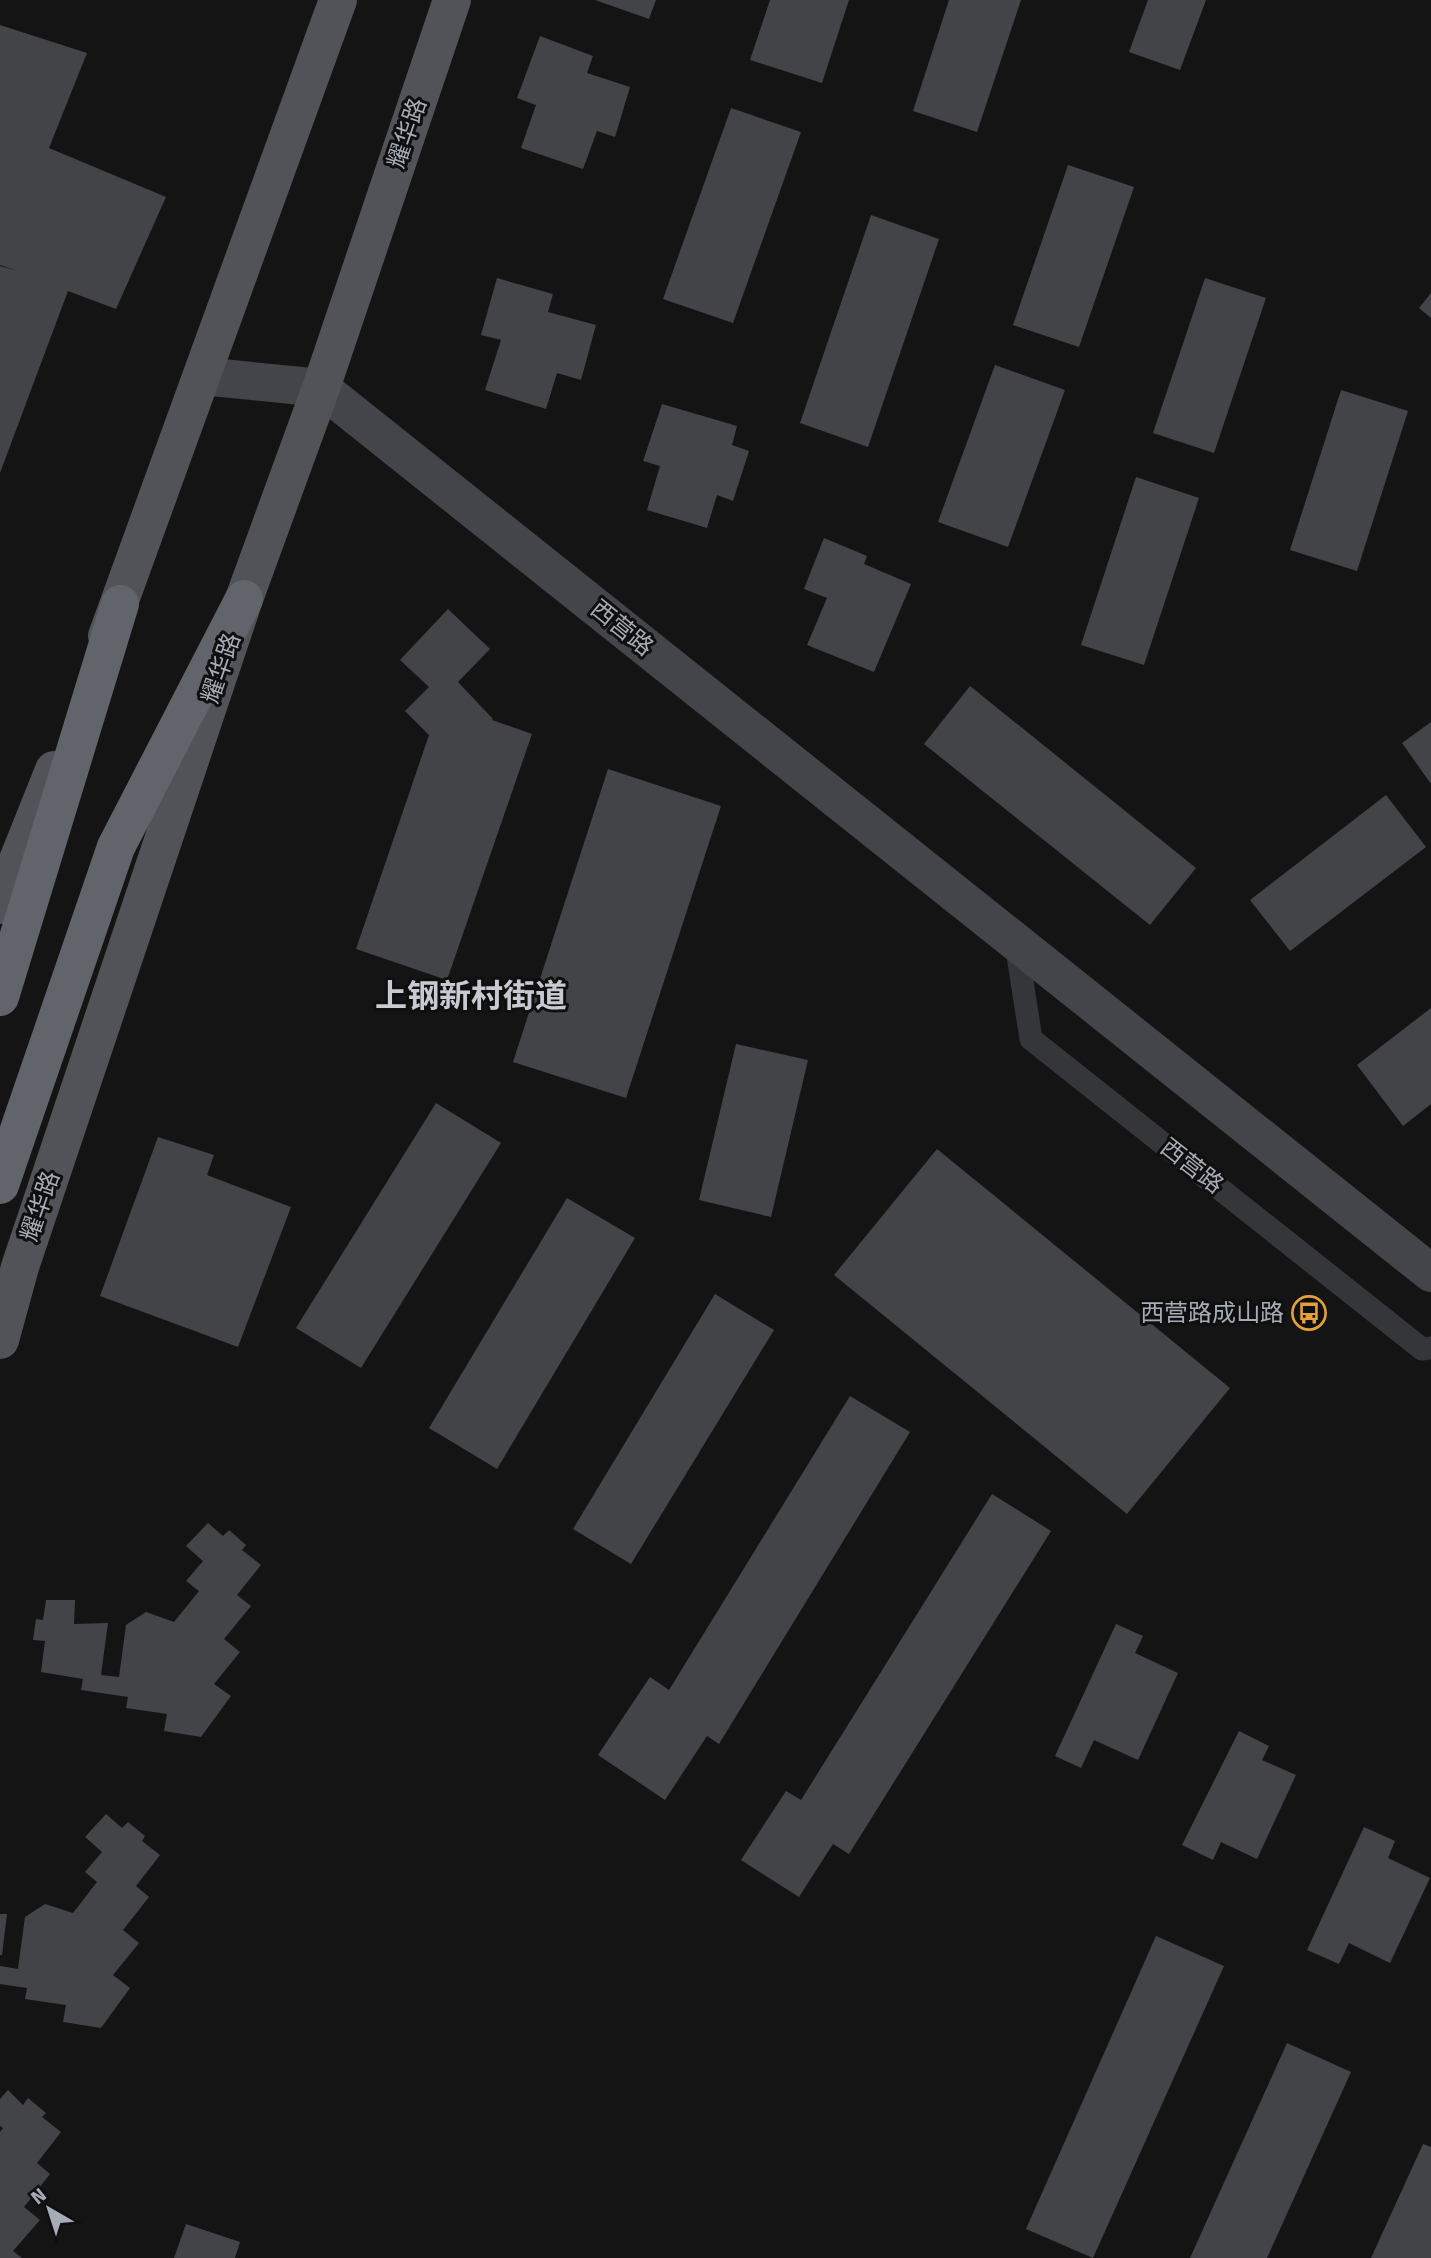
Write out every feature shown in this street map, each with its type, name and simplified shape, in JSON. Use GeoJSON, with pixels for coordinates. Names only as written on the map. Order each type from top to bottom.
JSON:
{"type":"FeatureCollection","features":[{"type":"Feature","properties":{"kind":"highway"},"geometry":{"type":"LineString","coordinates":[[0,1185],[116,847],[244,599]]}},
{"type":"Feature","properties":{"kind":"highway"},"geometry":{"type":"LineString","coordinates":[[0,997],[120,604]]}},
{"type":"Feature","properties":{"kind":"main road"},"geometry":{"type":"LineString","coordinates":[[0,905],[120,604],[338,0]]}},
{"type":"Feature","properties":{"kind":"main road","name":"耀华路"},"geometry":{"type":"LineString","coordinates":[[0,1340],[20,1268],[244,599],[321,388],[452,0]]}},
{"type":"Feature","properties":{"kind":"street"},"geometry":{"type":"LineString","coordinates":[[202,376],[321,388]]}},
{"type":"Feature","properties":{"kind":"street","name":"西营路"},"geometry":{"type":"LineString","coordinates":[[321,388],[1431,1273]]}},
{"type":"Feature","properties":{"kind":"lane","name":"西营路"},"geometry":{"type":"LineString","coordinates":[[1016,943],[1031,1039],[1422,1349],[1431,1348]]}},
{"type":"Feature","properties":{"kind":"building"},"geometry":{"type":"Polygon","coordinates":[[[595,0],[656,0],[649,19],[595,0]]]}},
{"type":"Feature","properties":{"kind":"building"},"geometry":{"type":"Polygon","coordinates":[[[770,0],[849,0],[822,83],[750,60],[770,0]]]}},
{"type":"Feature","properties":{"kind":"building"},"geometry":{"type":"Polygon","coordinates":[[[949,0],[1021,0],[977,132],[913,111],[949,0]]]}},
{"type":"Feature","properties":{"kind":"building"},"geometry":{"type":"Polygon","coordinates":[[[1148,0],[1206,0],[1180,70],[1129,52],[1148,0]]]}},
{"type":"Feature","properties":{"kind":"building"},"geometry":{"type":"Polygon","coordinates":[[[0,25],[87,53],[49,148],[166,197],[116,309],[68,291],[0,473],[0,266],[18,271],[0,265],[0,25]]]}},
{"type":"Feature","properties":{"kind":"building"},"geometry":{"type":"Polygon","coordinates":[[[540,36],[593,56],[587,73],[630,87],[615,137],[597,131],[583,169],[521,148],[536,105],[517,98],[540,36]]]}},
{"type":"Feature","properties":{"kind":"building"},"geometry":{"type":"Polygon","coordinates":[[[731,108],[801,132],[733,323],[663,299],[731,108]]]}},
{"type":"Feature","properties":{"kind":"building"},"geometry":{"type":"Polygon","coordinates":[[[1068,165],[1134,187],[1079,347],[1013,325],[1068,165]]]}},
{"type":"Feature","properties":{"kind":"building"},"geometry":{"type":"Polygon","coordinates":[[[871,215],[939,239],[868,447],[800,423],[871,215]]]}},
{"type":"Feature","properties":{"kind":"building"},"geometry":{"type":"Polygon","coordinates":[[[497,278],[553,294],[548,312],[596,325],[581,380],[557,373],[546,409],[485,390],[501,340],[481,335],[497,278]]]}},
{"type":"Feature","properties":{"kind":"building"},"geometry":{"type":"Polygon","coordinates":[[[1205,278],[1266,298],[1214,453],[1153,433],[1205,278]]]}},
{"type":"Feature","properties":{"kind":"building"},"geometry":{"type":"Polygon","coordinates":[[[1431,293],[1431,318],[1419,308],[1431,293]]]}},
{"type":"Feature","properties":{"kind":"building"},"geometry":{"type":"Polygon","coordinates":[[[995,365],[1065,390],[1008,547],[938,522],[995,365]]]}},
{"type":"Feature","properties":{"kind":"building"},"geometry":{"type":"Polygon","coordinates":[[[1341,390],[1408,411],[1357,571],[1290,550],[1341,390]]]}},
{"type":"Feature","properties":{"kind":"building"},"geometry":{"type":"Polygon","coordinates":[[[662,404],[737,426],[732,445],[749,451],[733,501],[717,495],[707,528],[647,510],[660,466],[643,461],[662,404]]]}},
{"type":"Feature","properties":{"kind":"building"},"geometry":{"type":"Polygon","coordinates":[[[1136,477],[1199,498],[1144,665],[1081,645],[1136,477]]]}},
{"type":"Feature","properties":{"kind":"building"},"geometry":{"type":"Polygon","coordinates":[[[824,538],[867,556],[864,564],[911,584],[874,672],[807,645],[827,598],[804,589],[824,538]]]}},
{"type":"Feature","properties":{"kind":"building"},"geometry":{"type":"Polygon","coordinates":[[[448,609],[490,649],[458,682],[492,720],[532,734],[447,980],[356,949],[429,735],[405,711],[429,687],[400,660],[448,609]]]}},
{"type":"Feature","properties":{"kind":"building"},"geometry":{"type":"Polygon","coordinates":[[[970,686],[1196,868],[1150,925],[924,744],[970,686]]]}},
{"type":"Feature","properties":{"kind":"building"},"geometry":{"type":"Polygon","coordinates":[[[1431,722],[1431,784],[1402,743],[1431,722]]]}},
{"type":"Feature","properties":{"kind":"building"},"geometry":{"type":"Polygon","coordinates":[[[608,769],[721,806],[626,1098],[513,1062],[608,769]]]}},
{"type":"Feature","properties":{"kind":"building"},"geometry":{"type":"Polygon","coordinates":[[[1386,795],[1426,847],[1290,951],[1250,900],[1386,795]]]}},
{"type":"Feature","properties":{"kind":"building"},"geometry":{"type":"Polygon","coordinates":[[[1431,1008],[1431,1104],[1403,1126],[1357,1065],[1431,1008]]]}},
{"type":"Feature","properties":{"kind":"building"},"geometry":{"type":"Polygon","coordinates":[[[736,1044],[808,1060],[771,1217],[699,1200],[736,1044]]]}},
{"type":"Feature","properties":{"kind":"building"},"geometry":{"type":"Polygon","coordinates":[[[436,1103],[501,1143],[361,1368],[296,1328],[436,1103]]]}},
{"type":"Feature","properties":{"kind":"building"},"geometry":{"type":"Polygon","coordinates":[[[158,1137],[214,1155],[207,1175],[291,1207],[238,1347],[100,1296],[158,1137]]]}},
{"type":"Feature","properties":{"kind":"building"},"geometry":{"type":"Polygon","coordinates":[[[937,1149],[1230,1388],[1127,1514],[834,1275],[937,1149]]]}},
{"type":"Feature","properties":{"kind":"building"},"geometry":{"type":"Polygon","coordinates":[[[567,1198],[635,1238],[497,1469],[429,1428],[567,1198]]]}},
{"type":"Feature","properties":{"kind":"building"},"geometry":{"type":"Polygon","coordinates":[[[715,1294],[774,1330],[631,1564],[573,1529],[715,1294]]]}},
{"type":"Feature","properties":{"kind":"building"},"geometry":{"type":"Polygon","coordinates":[[[850,1396],[910,1432],[719,1744],[707,1736],[665,1800],[598,1755],[650,1677],[669,1690],[850,1396]]]}},
{"type":"Feature","properties":{"kind":"building"},"geometry":{"type":"Polygon","coordinates":[[[992,1494],[1051,1531],[849,1854],[833,1844],[799,1897],[741,1860],[786,1791],[801,1800],[992,1494]]]}},
{"type":"Feature","properties":{"kind":"building"},"geometry":{"type":"Polygon","coordinates":[[[208,1523],[223,1536],[229,1530],[246,1545],[242,1550],[261,1565],[237,1595],[251,1606],[224,1639],[240,1652],[214,1684],[231,1696],[201,1737],[164,1731],[167,1714],[126,1708],[128,1697],[81,1690],[83,1679],[41,1672],[45,1641],[33,1640],[36,1619],[43,1620],[46,1600],[75,1600],[74,1624],[108,1623],[101,1675],[119,1677],[126,1625],[146,1612],[174,1622],[199,1591],[186,1581],[203,1561],[186,1546],[208,1523]]]}},
{"type":"Feature","properties":{"kind":"building"},"geometry":{"type":"Polygon","coordinates":[[[1116,1624],[1143,1636],[1135,1653],[1178,1673],[1138,1760],[1094,1740],[1081,1768],[1055,1756],[1116,1624]]]}},
{"type":"Feature","properties":{"kind":"building"},"geometry":{"type":"Polygon","coordinates":[[[1239,1731],[1269,1746],[1262,1760],[1296,1775],[1257,1859],[1221,1842],[1213,1860],[1182,1845],[1239,1731]]]}},
{"type":"Feature","properties":{"kind":"building"},"geometry":{"type":"Polygon","coordinates":[[[106,1814],[122,1828],[128,1822],[145,1836],[142,1841],[160,1855],[136,1886],[149,1897],[123,1930],[139,1943],[113,1975],[130,1988],[101,2028],[63,2022],[66,2005],[25,1999],[27,1988],[0,1984],[0,1966],[18,1969],[25,1917],[45,1904],[73,1913],[97,1882],[85,1872],[102,1852],[85,1837],[106,1814]]]}},
{"type":"Feature","properties":{"kind":"building"},"geometry":{"type":"Polygon","coordinates":[[[1364,1827],[1395,1841],[1388,1858],[1430,1878],[1390,1963],[1349,1943],[1339,1964],[1307,1950],[1364,1827]]]}},
{"type":"Feature","properties":{"kind":"building"},"geometry":{"type":"Polygon","coordinates":[[[0,1914],[7,1914],[2,1955],[0,1955],[0,1914]]]}},
{"type":"Feature","properties":{"kind":"building"},"geometry":{"type":"Polygon","coordinates":[[[1156,1936],[1224,1966],[1093,2258],[1026,2229],[1156,1936]]]}},
{"type":"Feature","properties":{"kind":"building"},"geometry":{"type":"Polygon","coordinates":[[[1287,2043],[1351,2072],[1267,2258],[1190,2258],[1287,2043]]]}},
{"type":"Feature","properties":{"kind":"building"},"geometry":{"type":"Polygon","coordinates":[[[8,2090],[23,2105],[28,2098],[46,2113],[42,2117],[61,2132],[37,2163],[50,2174],[24,2207],[40,2220],[13,2251],[22,2258],[0,2258],[0,2132],[3,2128],[0,2126],[0,2099],[8,2090]]]}},
{"type":"Feature","properties":{"kind":"building"},"geometry":{"type":"Polygon","coordinates":[[[1423,2144],[1431,2147],[1431,2258],[1371,2258],[1423,2144]]]}},
{"type":"Feature","properties":{"kind":"building"},"geometry":{"type":"Polygon","coordinates":[[[186,2224],[240,2242],[235,2258],[174,2258],[186,2224]]]}},
{"type":"Feature","properties":{"kind":"place","name":"西营路成山路"},"geometry":{"type":"Point","coordinates":[1309,1313]}},
{"type":"Feature","properties":{"kind":"district","name":"上钢新村街道"},"geometry":{"type":"Point","coordinates":[471,996]}}]}
